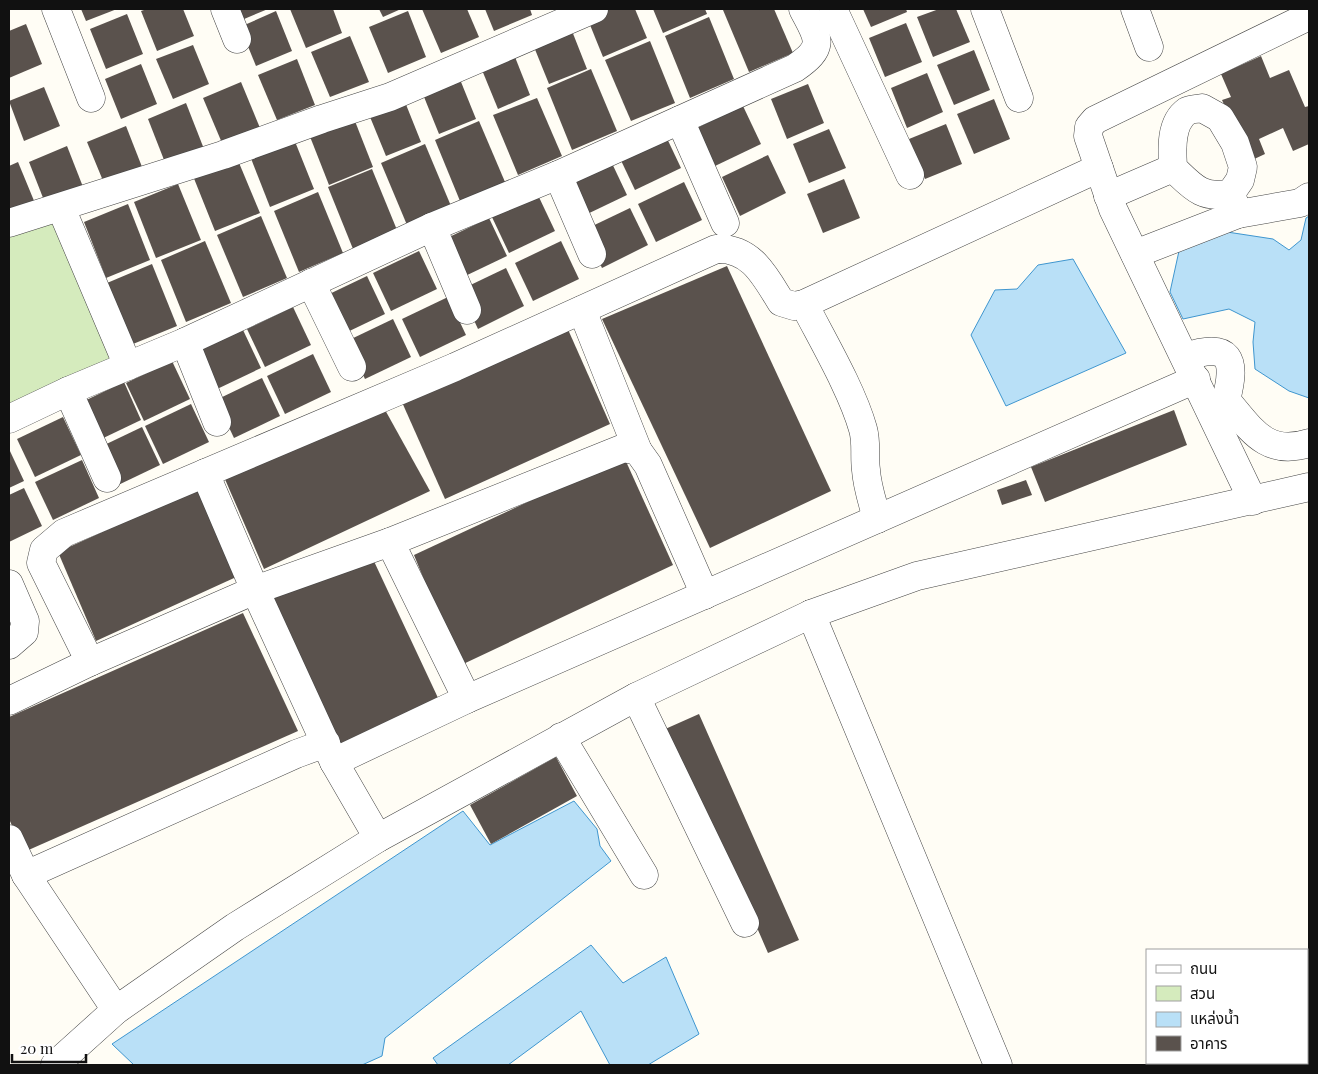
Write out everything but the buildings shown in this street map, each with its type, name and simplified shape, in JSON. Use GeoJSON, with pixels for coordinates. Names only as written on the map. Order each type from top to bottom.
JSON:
{"type":"FeatureCollection","features":[{"type":"Feature","properties":{"kind":"street"},"geometry":{"type":"LineString","coordinates":[[56,9],[90,98]]}},
{"type":"Feature","properties":{"kind":"street"},"geometry":{"type":"LineString","coordinates":[[225,9],[237,39]]}},
{"type":"Feature","properties":{"kind":"street"},"geometry":{"type":"LineString","coordinates":[[9,224],[390,97],[594,9]]}},
{"type":"Feature","properties":{"kind":"street"},"geometry":{"type":"LineString","coordinates":[[9,419],[68,391],[185,342],[432,227],[558,175],[796,68],[808,59],[815,49],[818,36],[803,9]]}},
{"type":"Feature","properties":{"kind":"street"},"geometry":{"type":"LineString","coordinates":[[833,9],[910,175]]}},
{"type":"Feature","properties":{"kind":"street"},"geometry":{"type":"LineString","coordinates":[[985,9],[1019,98]]}},
{"type":"Feature","properties":{"kind":"street"},"geometry":{"type":"LineString","coordinates":[[1135,9],[1149,46]]}},
{"type":"Feature","properties":{"kind":"street"},"geometry":{"type":"LineString","coordinates":[[1309,16],[1095,120],[1089,127],[1088,136],[1108,196],[1190,368],[1218,402],[1258,437],[1271,445],[1287,448],[1309,443]]}},
{"type":"Feature","properties":{"kind":"street"},"geometry":{"type":"LineString","coordinates":[[1135,254],[1234,204],[1243,167],[1234,143],[1220,118],[1210,111],[1202,108],[1187,111],[1178,121],[1172,147],[1172,168],[1195,189],[1234,204],[1300,203],[1309,197]]}},
{"type":"Feature","properties":{"kind":"street"},"geometry":{"type":"LineString","coordinates":[[680,120],[725,223]]}},
{"type":"Feature","properties":{"kind":"street"},"geometry":{"type":"LineString","coordinates":[[90,662],[41,563],[44,550],[64,533],[455,367],[716,249],[729,248],[749,258],[757,265],[781,302],[794,306],[804,304],[1099,168]]}},
{"type":"Feature","properties":{"kind":"street"},"geometry":{"type":"LineString","coordinates":[[1108,196],[1172,168]]}},
{"type":"Feature","properties":{"kind":"street"},"geometry":{"type":"LineString","coordinates":[[558,175],[592,254]]}},
{"type":"Feature","properties":{"kind":"street"},"geometry":{"type":"LineString","coordinates":[[61,208],[128,366]]}},
{"type":"Feature","properties":{"kind":"street"},"geometry":{"type":"LineString","coordinates":[[432,227],[467,310]]}},
{"type":"Feature","properties":{"kind":"street"},"geometry":{"type":"LineString","coordinates":[[312,283],[352,367]]}},
{"type":"Feature","properties":{"kind":"street"},"geometry":{"type":"LineString","coordinates":[[804,304],[856,409],[863,428],[866,444],[866,469],[877,519]]}},
{"type":"Feature","properties":{"kind":"street"},"geometry":{"type":"LineString","coordinates":[[582,310],[638,451],[648,465],[704,595]]}},
{"type":"Feature","properties":{"kind":"street"},"geometry":{"type":"LineString","coordinates":[[185,342],[217,422]]}},
{"type":"Feature","properties":{"kind":"street"},"geometry":{"type":"LineString","coordinates":[[26,875],[296,754],[330,753],[467,699],[877,519],[1190,368],[1211,350],[1218,350],[1226,357],[1232,367],[1218,402],[1253,501]]}},
{"type":"Feature","properties":{"kind":"street"},"geometry":{"type":"LineString","coordinates":[[68,391],[107,478]]}},
{"type":"Feature","properties":{"kind":"street"},"geometry":{"type":"LineString","coordinates":[[9,701],[90,662],[254,590],[390,542],[624,448],[638,451]]}},
{"type":"Feature","properties":{"kind":"street"},"geometry":{"type":"LineString","coordinates":[[205,473],[254,590],[330,753],[378,838]]}},
{"type":"Feature","properties":{"kind":"street"},"geometry":{"type":"LineString","coordinates":[[55,1065],[116,1010],[235,927],[378,838],[636,696],[811,614],[917,576],[1309,487]]}},
{"type":"Feature","properties":{"kind":"street"},"geometry":{"type":"LineString","coordinates":[[390,542],[467,699]]}},
{"type":"Feature","properties":{"kind":"street"},"geometry":{"type":"LineString","coordinates":[[9,584],[25,621],[24,632],[9,644]]}},
{"type":"Feature","properties":{"kind":"street"},"geometry":{"type":"LineString","coordinates":[[811,614],[998,1065]]}},
{"type":"Feature","properties":{"kind":"street"},"geometry":{"type":"LineString","coordinates":[[636,696],[745,923]]}},
{"type":"Feature","properties":{"kind":"street"},"geometry":{"type":"LineString","coordinates":[[561,737],[644,875]]}},
{"type":"Feature","properties":{"kind":"street"},"geometry":{"type":"LineString","coordinates":[[9,838],[26,875],[116,1010]]}},
{"type":"Feature","properties":{"kind":"green space"},"geometry":{"type":"Polygon","coordinates":[[[60,216],[128,366],[9,421],[9,231],[60,216]]]}},
{"type":"Feature","properties":{"kind":"water"},"geometry":{"type":"Polygon","coordinates":[[[1309,216],[1309,398],[1289,391],[1255,369],[1253,342],[1255,322],[1229,309],[1183,319],[1170,292],[1179,251],[1214,230],[1273,239],[1289,250],[1301,240],[1306,218],[1309,216]]]}},
{"type":"Feature","properties":{"kind":"water"},"geometry":{"type":"Polygon","coordinates":[[[1073,259],[1126,353],[1006,406],[971,335],[995,290],[1017,289],[1038,265],[1073,259]]]}},
{"type":"Feature","properties":{"kind":"water"},"geometry":{"type":"Polygon","coordinates":[[[574,801],[597,829],[600,846],[611,861],[385,1038],[382,1056],[362,1065],[134,1065],[112,1044],[463,811],[490,845],[574,801]]]}},
{"type":"Feature","properties":{"kind":"water"},"geometry":{"type":"Polygon","coordinates":[[[591,945],[623,983],[666,957],[699,1034],[648,1065],[610,1065],[581,1011],[508,1065],[438,1065],[433,1058],[591,945]]]}}]}
